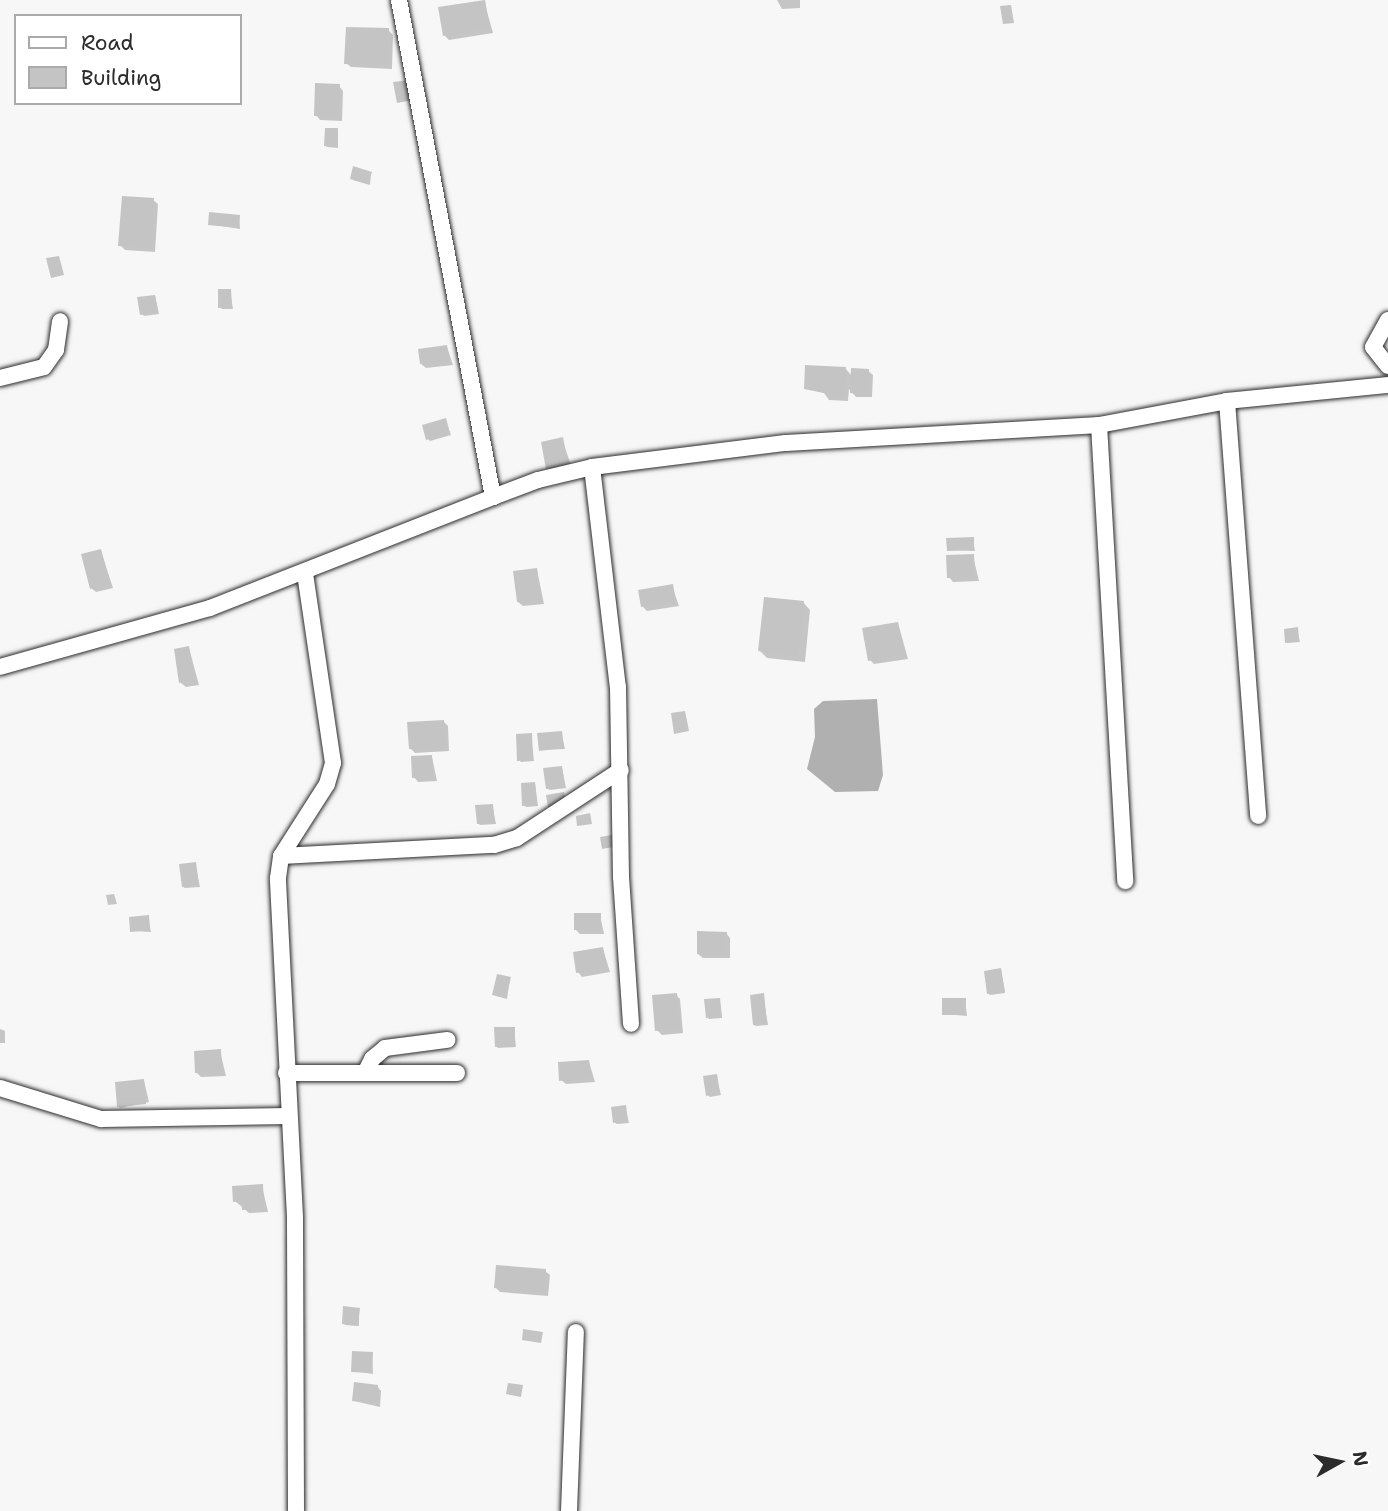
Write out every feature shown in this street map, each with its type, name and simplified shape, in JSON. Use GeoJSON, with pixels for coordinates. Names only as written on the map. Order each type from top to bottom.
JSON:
{"type":"FeatureCollection","features":[{"type":"Feature","properties":{"kind":"street"},"geometry":{"type":"LineString","coordinates":[[399,0],[493,497]]}},
{"type":"Feature","properties":{"kind":"street"},"geometry":{"type":"LineString","coordinates":[[1388,320],[1373,347],[1388,366]]}},
{"type":"Feature","properties":{"kind":"street"},"geometry":{"type":"LineString","coordinates":[[0,378],[44,367],[56,349],[60,321]]}},
{"type":"Feature","properties":{"kind":"street"},"geometry":{"type":"LineString","coordinates":[[0,667],[210,608],[538,480],[592,467],[786,443],[1099,425],[1227,401],[1388,385]]}},
{"type":"Feature","properties":{"kind":"street"},"geometry":{"type":"LineString","coordinates":[[1227,401],[1258,816]]}},
{"type":"Feature","properties":{"kind":"street"},"geometry":{"type":"LineString","coordinates":[[1099,425],[1125,881]]}},
{"type":"Feature","properties":{"kind":"street"},"geometry":{"type":"LineString","coordinates":[[592,467],[618,687],[621,877],[631,1024]]}},
{"type":"Feature","properties":{"kind":"street"},"geometry":{"type":"LineString","coordinates":[[296,1511],[295,1217],[278,878],[281,856],[327,784],[333,763],[305,573]]}},
{"type":"Feature","properties":{"kind":"street"},"geometry":{"type":"LineString","coordinates":[[281,856],[507,842],[621,770]]}},
{"type":"Feature","properties":{"kind":"street"},"geometry":{"type":"LineString","coordinates":[[365,1073],[385,1048],[447,1040]]}},
{"type":"Feature","properties":{"kind":"street"},"geometry":{"type":"LineString","coordinates":[[286,1073],[457,1073]]}},
{"type":"Feature","properties":{"kind":"street"},"geometry":{"type":"LineString","coordinates":[[0,1088],[101,1119],[288,1116]]}},
{"type":"Feature","properties":{"kind":"street"},"geometry":{"type":"LineString","coordinates":[[569,1511],[576,1332]]}},
{"type":"Feature","properties":{"kind":"shaded area"},"geometry":{"type":"Polygon","coordinates":[[[877,699],[883,775],[878,791],[835,792],[807,769],[815,737],[814,709],[823,701],[877,699]]]}},
{"type":"Feature","properties":{"kind":"building"},"geometry":{"type":"Polygon","coordinates":[[[485,0],[490,28],[443,36],[438,7],[485,0]]]}},
{"type":"Feature","properties":{"kind":"building"},"geometry":{"type":"Polygon","coordinates":[[[1011,5],[1014,23],[1003,24],[1000,6],[1011,5]]]}},
{"type":"Feature","properties":{"kind":"building"},"geometry":{"type":"Polygon","coordinates":[[[346,27],[389,28],[388,65],[344,64],[346,27]]]}},
{"type":"Feature","properties":{"kind":"building"},"geometry":{"type":"Polygon","coordinates":[[[410,80],[413,100],[397,103],[393,82],[410,80]]]}},
{"type":"Feature","properties":{"kind":"building"},"geometry":{"type":"Polygon","coordinates":[[[315,83],[340,84],[338,117],[314,116],[315,83]]]}},
{"type":"Feature","properties":{"kind":"building"},"geometry":{"type":"Polygon","coordinates":[[[325,128],[338,128],[337,147],[324,146],[325,128]]]}},
{"type":"Feature","properties":{"kind":"building"},"geometry":{"type":"Polygon","coordinates":[[[353,166],[372,172],[368,184],[350,179],[353,166]]]}},
{"type":"Feature","properties":{"kind":"building"},"geometry":{"type":"Polygon","coordinates":[[[122,196],[154,198],[151,248],[118,246],[122,196]]]}},
{"type":"Feature","properties":{"kind":"building"},"geometry":{"type":"Polygon","coordinates":[[[209,212],[240,215],[239,228],[208,225],[209,212]]]}},
{"type":"Feature","properties":{"kind":"building"},"geometry":{"type":"Polygon","coordinates":[[[59,256],[64,275],[51,278],[46,258],[59,256]]]}},
{"type":"Feature","properties":{"kind":"building"},"geometry":{"type":"Polygon","coordinates":[[[218,289],[231,289],[232,307],[218,308],[218,289]]]}},
{"type":"Feature","properties":{"kind":"building"},"geometry":{"type":"Polygon","coordinates":[[[155,295],[158,312],[140,315],[137,297],[155,295]]]}},
{"type":"Feature","properties":{"kind":"building"},"geometry":{"type":"Polygon","coordinates":[[[447,345],[449,361],[420,364],[418,349],[447,345]]]}},
{"type":"Feature","properties":{"kind":"building"},"geometry":{"type":"Polygon","coordinates":[[[805,365],[846,367],[844,397],[804,389],[805,365]]]}},
{"type":"Feature","properties":{"kind":"building"},"geometry":{"type":"Polygon","coordinates":[[[851,368],[869,369],[868,394],[850,393],[851,368]]]}},
{"type":"Feature","properties":{"kind":"building"},"geometry":{"type":"Polygon","coordinates":[[[446,418],[450,433],[426,440],[422,425],[446,418]]]}},
{"type":"Feature","properties":{"kind":"building"},"geometry":{"type":"Polygon","coordinates":[[[563,437],[568,464],[546,469],[541,442],[563,437]]]}},
{"type":"Feature","properties":{"kind":"building"},"geometry":{"type":"Polygon","coordinates":[[[974,537],[974,550],[947,551],[946,538],[974,537]]]}},
{"type":"Feature","properties":{"kind":"building"},"geometry":{"type":"Polygon","coordinates":[[[101,549],[110,584],[90,589],[81,554],[101,549]]]}},
{"type":"Feature","properties":{"kind":"building"},"geometry":{"type":"Polygon","coordinates":[[[974,554],[975,577],[947,578],[946,555],[974,554]]]}},
{"type":"Feature","properties":{"kind":"building"},"geometry":{"type":"Polygon","coordinates":[[[537,568],[541,600],[517,602],[513,571],[537,568]]]}},
{"type":"Feature","properties":{"kind":"building"},"geometry":{"type":"Polygon","coordinates":[[[673,584],[676,602],[641,607],[638,590],[673,584]]]}},
{"type":"Feature","properties":{"kind":"building"},"geometry":{"type":"Polygon","coordinates":[[[764,597],[804,601],[798,656],[758,651],[764,597]]]}},
{"type":"Feature","properties":{"kind":"building"},"geometry":{"type":"Polygon","coordinates":[[[898,622],[904,654],[868,661],[862,628],[898,622]]]}},
{"type":"Feature","properties":{"kind":"building"},"geometry":{"type":"Polygon","coordinates":[[[1298,627],[1299,641],[1285,643],[1284,629],[1298,627]]]}},
{"type":"Feature","properties":{"kind":"building"},"geometry":{"type":"Polygon","coordinates":[[[189,646],[195,681],[179,683],[174,649],[189,646]]]}},
{"type":"Feature","properties":{"kind":"building"},"geometry":{"type":"Polygon","coordinates":[[[685,711],[689,731],[674,734],[671,713],[685,711]]]}},
{"type":"Feature","properties":{"kind":"building"},"geometry":{"type":"Polygon","coordinates":[[[444,720],[446,747],[409,749],[407,722],[444,720]]]}},
{"type":"Feature","properties":{"kind":"building"},"geometry":{"type":"Polygon","coordinates":[[[562,731],[564,748],[539,751],[537,733],[562,731]]]}},
{"type":"Feature","properties":{"kind":"building"},"geometry":{"type":"Polygon","coordinates":[[[532,733],[533,760],[517,761],[516,734],[532,733]]]}},
{"type":"Feature","properties":{"kind":"building"},"geometry":{"type":"Polygon","coordinates":[[[432,755],[433,777],[412,778],[411,756],[432,755]]]}},
{"type":"Feature","properties":{"kind":"building"},"geometry":{"type":"Polygon","coordinates":[[[562,766],[565,787],[546,789],[543,768],[562,766]]]}},
{"type":"Feature","properties":{"kind":"building"},"geometry":{"type":"Polygon","coordinates":[[[535,782],[537,805],[522,806],[521,783],[535,782]]]}},
{"type":"Feature","properties":{"kind":"building"},"geometry":{"type":"Polygon","coordinates":[[[564,792],[566,804],[548,807],[546,795],[564,792]]]}},
{"type":"Feature","properties":{"kind":"building"},"geometry":{"type":"Polygon","coordinates":[[[493,804],[495,823],[477,824],[475,805],[493,804]]]}},
{"type":"Feature","properties":{"kind":"building"},"geometry":{"type":"Polygon","coordinates":[[[590,813],[592,824],[577,826],[576,816],[590,813]]]}},
{"type":"Feature","properties":{"kind":"building"},"geometry":{"type":"Polygon","coordinates":[[[617,834],[619,846],[602,849],[600,837],[617,834]]]}},
{"type":"Feature","properties":{"kind":"building"},"geometry":{"type":"Polygon","coordinates":[[[196,862],[199,885],[182,887],[179,864],[196,862]]]}},
{"type":"Feature","properties":{"kind":"building"},"geometry":{"type":"Polygon","coordinates":[[[574,913],[601,913],[601,930],[574,930],[574,913]]]}},
{"type":"Feature","properties":{"kind":"building"},"geometry":{"type":"Polygon","coordinates":[[[149,915],[150,930],[130,932],[129,917],[149,915]]]}},
{"type":"Feature","properties":{"kind":"building"},"geometry":{"type":"Polygon","coordinates":[[[697,931],[727,932],[727,954],[697,954],[697,931]]]}},
{"type":"Feature","properties":{"kind":"building"},"geometry":{"type":"Polygon","coordinates":[[[603,947],[607,968],[576,973],[573,952],[603,947]]]}},
{"type":"Feature","properties":{"kind":"building"},"geometry":{"type":"Polygon","coordinates":[[[1001,968],[1005,992],[987,994],[984,971],[1001,968]]]}},
{"type":"Feature","properties":{"kind":"building"},"geometry":{"type":"Polygon","coordinates":[[[497,974],[511,977],[506,998],[492,995],[497,974]]]}},
{"type":"Feature","properties":{"kind":"building"},"geometry":{"type":"Polygon","coordinates":[[[677,993],[680,1029],[655,1031],[652,995],[677,993]]]}},
{"type":"Feature","properties":{"kind":"building"},"geometry":{"type":"Polygon","coordinates":[[[764,993],[767,1024],[753,1025],[750,995],[764,993]]]}},
{"type":"Feature","properties":{"kind":"building"},"geometry":{"type":"Polygon","coordinates":[[[720,998],[722,1017],[706,1018],[704,999],[720,998]]]}},
{"type":"Feature","properties":{"kind":"building"},"geometry":{"type":"Polygon","coordinates":[[[942,998],[966,998],[966,1015],[942,1015],[942,998]]]}},
{"type":"Feature","properties":{"kind":"building"},"geometry":{"type":"Polygon","coordinates":[[[494,1027],[515,1027],[515,1046],[495,1047],[494,1027]]]}},
{"type":"Feature","properties":{"kind":"building"},"geometry":{"type":"Polygon","coordinates":[[[221,1049],[222,1072],[195,1073],[194,1051],[221,1049]]]}},
{"type":"Feature","properties":{"kind":"building"},"geometry":{"type":"Polygon","coordinates":[[[589,1060],[591,1078],[559,1081],[558,1062],[589,1060]]]}},
{"type":"Feature","properties":{"kind":"building"},"geometry":{"type":"Polygon","coordinates":[[[717,1074],[720,1093],[706,1096],[703,1076],[717,1074]]]}},
{"type":"Feature","properties":{"kind":"building"},"geometry":{"type":"Polygon","coordinates":[[[144,1079],[146,1104],[117,1107],[115,1082],[144,1079]]]}},
{"type":"Feature","properties":{"kind":"building"},"geometry":{"type":"Polygon","coordinates":[[[626,1105],[628,1121],[613,1123],[611,1107],[626,1105]]]}},
{"type":"Feature","properties":{"kind":"building"},"geometry":{"type":"Polygon","coordinates":[[[263,1184],[264,1209],[242,1210],[242,1201],[233,1202],[232,1186],[263,1184]]]}},
{"type":"Feature","properties":{"kind":"building"},"geometry":{"type":"Polygon","coordinates":[[[496,1265],[546,1269],[544,1293],[494,1288],[496,1265]]]}},
{"type":"Feature","properties":{"kind":"building"},"geometry":{"type":"Polygon","coordinates":[[[343,1306],[360,1308],[358,1326],[342,1324],[343,1306]]]}},
{"type":"Feature","properties":{"kind":"building"},"geometry":{"type":"Polygon","coordinates":[[[523,1329],[543,1332],[541,1343],[522,1340],[523,1329]]]}},
{"type":"Feature","properties":{"kind":"building"},"geometry":{"type":"Polygon","coordinates":[[[352,1351],[373,1352],[372,1373],[351,1372],[352,1351]]]}},
{"type":"Feature","properties":{"kind":"building"},"geometry":{"type":"Polygon","coordinates":[[[354,1382],[378,1385],[376,1403],[352,1401],[354,1382]]]}},
{"type":"Feature","properties":{"kind":"building"},"geometry":{"type":"Polygon","coordinates":[[[508,1383],[523,1385],[521,1397],[506,1394],[508,1383]]]}}]}
